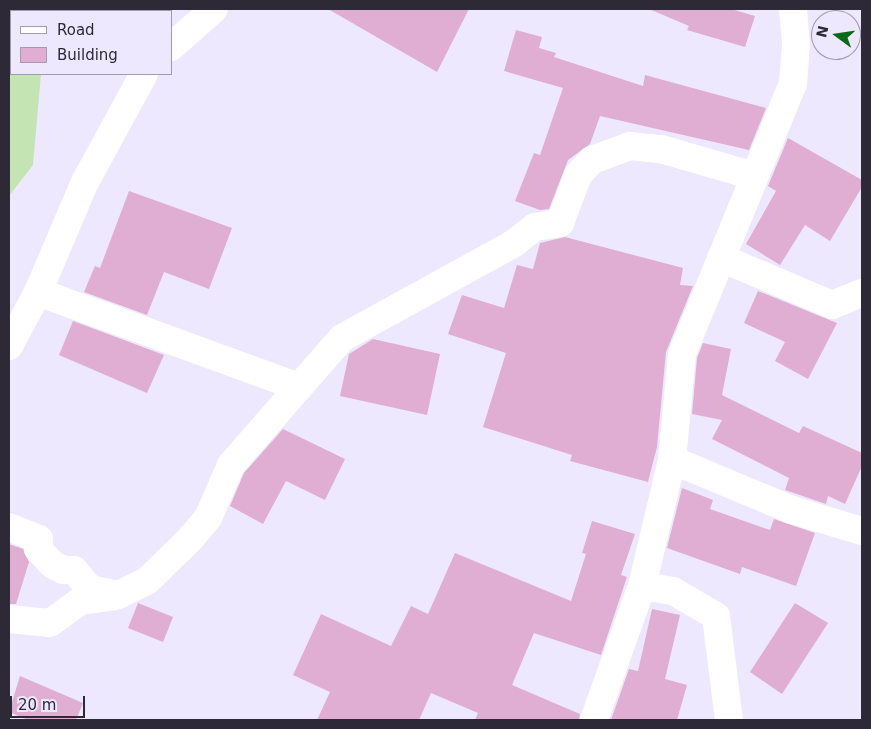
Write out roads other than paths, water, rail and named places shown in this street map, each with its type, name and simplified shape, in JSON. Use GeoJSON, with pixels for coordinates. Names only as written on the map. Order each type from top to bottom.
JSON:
{"type":"FeatureCollection","features":[{"type":"Feature","properties":{"kind":"street"},"geometry":{"type":"LineString","coordinates":[[172,46],[214,9]]}},
{"type":"Feature","properties":{"kind":"street"},"geometry":{"type":"LineString","coordinates":[[594,720],[642,586],[672,460],[682,354],[754,176],[784,114],[793,84],[796,44],[793,9]]}},
{"type":"Feature","properties":{"kind":"street"},"geometry":{"type":"LineString","coordinates":[[9,346],[38,292],[85,182],[141,76]]}},
{"type":"Feature","properties":{"kind":"street"},"geometry":{"type":"LineString","coordinates":[[9,619],[50,623],[80,601],[118,596],[147,580],[191,538],[208,518],[231,465],[342,338],[513,244],[535,226],[560,223],[578,175],[592,160],[630,146],[661,149],[754,176]]}},
{"type":"Feature","properties":{"kind":"street"},"geometry":{"type":"LineString","coordinates":[[721,258],[832,304],[862,293]]}},
{"type":"Feature","properties":{"kind":"street"},"geometry":{"type":"LineString","coordinates":[[38,292],[299,387]]}},
{"type":"Feature","properties":{"kind":"street"},"geometry":{"type":"LineString","coordinates":[[672,460],[792,510],[862,531]]}},
{"type":"Feature","properties":{"kind":"street"},"geometry":{"type":"LineString","coordinates":[[9,527],[38,539],[38,549],[52,564],[63,570],[74,570],[90,589],[118,596]]}},
{"type":"Feature","properties":{"kind":"street"},"geometry":{"type":"LineString","coordinates":[[642,586],[673,591],[716,616],[729,720]]}}]}
